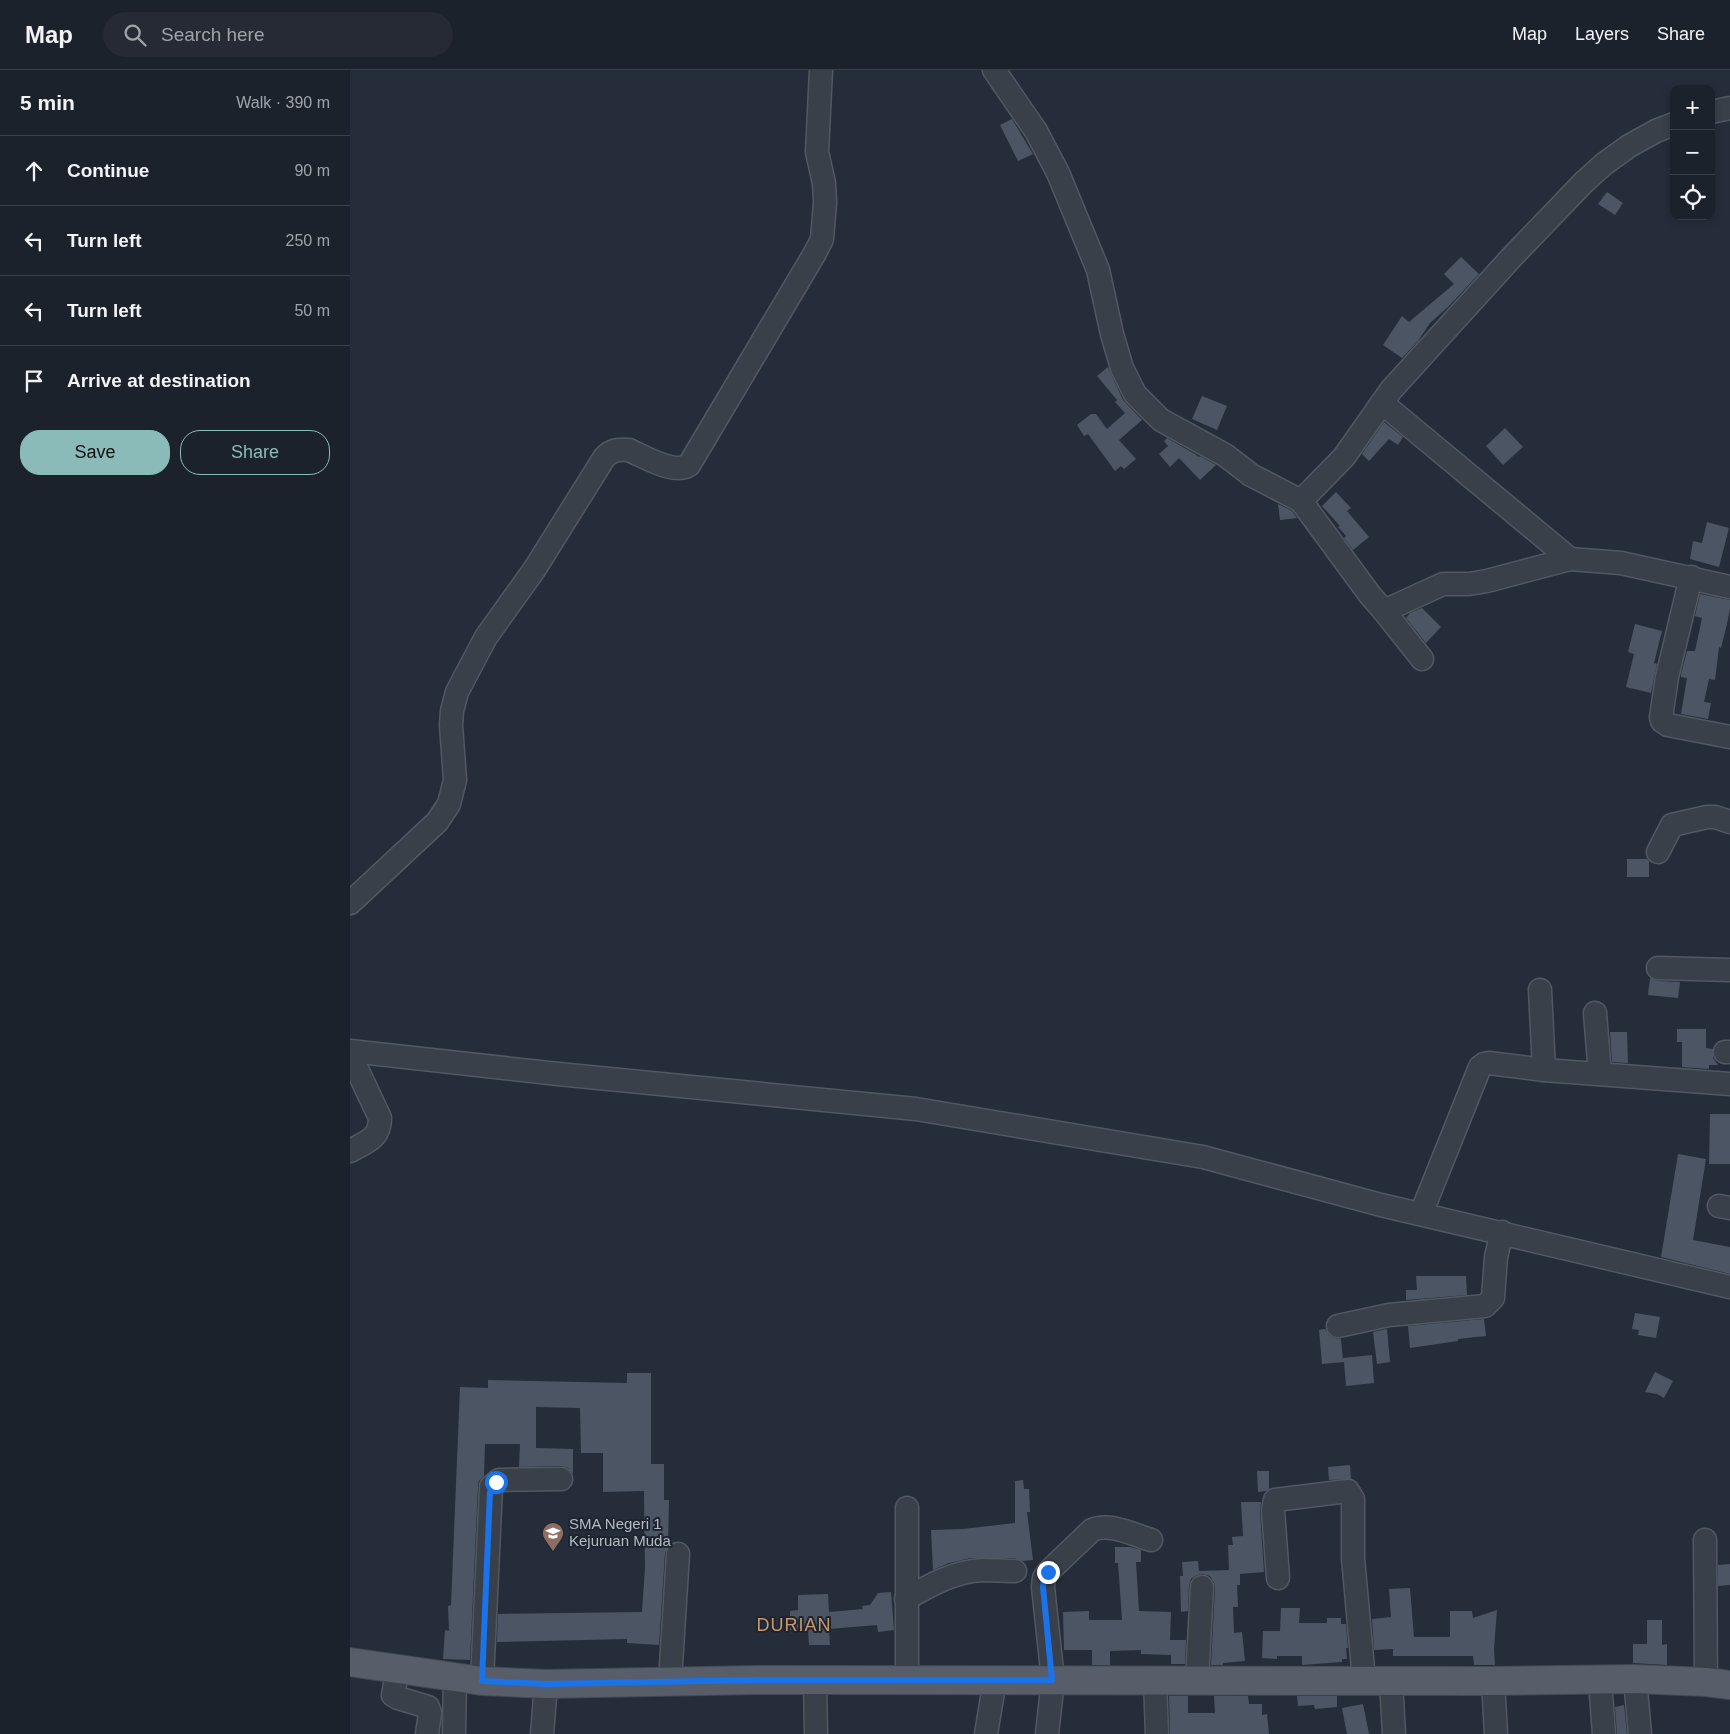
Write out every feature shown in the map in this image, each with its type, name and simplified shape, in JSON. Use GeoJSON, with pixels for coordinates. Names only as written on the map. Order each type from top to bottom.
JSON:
{"type":"FeatureCollection","features":[{"type":"Feature","properties":{"kind":"main road"},"geometry":{"type":"LineString","coordinates":[[350,1662],[482,1681],[546,1684],[815,1680],[1600,1681],[1635,1679],[1718,1684]]}},
{"type":"Feature","properties":{"kind":"street"},"geometry":{"type":"LineString","coordinates":[[350,903],[437,822],[449,804],[453,796],[455,780],[451,725],[452,711],[460,685],[486,637],[534,570],[604,458],[614,450],[622,449],[629,450],[674,469],[689,465],[816,253],[822,239],[825,209],[824,182],[817,152],[821,70]]}},
{"type":"Feature","properties":{"kind":"street"},"geometry":{"type":"LineString","coordinates":[[994,70],[1036,131],[1058,173],[1098,270],[1122,368],[1135,394],[1161,420],[1225,455],[1251,475],[1301,501],[1370,595],[1422,659]]}},
{"type":"Feature","properties":{"kind":"street"},"geometry":{"type":"LineString","coordinates":[[1715,111],[1730,108]]}},
{"type":"Feature","properties":{"kind":"street"},"geometry":{"type":"LineString","coordinates":[[1301,501],[1344,456],[1391,390],[1511,258],[1584,182],[1604,164],[1629,146],[1670,126]]}},
{"type":"Feature","properties":{"kind":"street"},"geometry":{"type":"LineString","coordinates":[[1382,403],[1570,559]]}},
{"type":"Feature","properties":{"kind":"street"},"geometry":{"type":"LineString","coordinates":[[1384,611],[1443,584],[1469,584],[1487,581],[1570,559],[1621,563],[1730,587]]}},
{"type":"Feature","properties":{"kind":"street"},"geometry":{"type":"LineString","coordinates":[[1691,577],[1667,677],[1661,717],[1668,725],[1730,738]]}},
{"type":"Feature","properties":{"kind":"street"},"geometry":{"type":"LineString","coordinates":[[1658,852],[1672,825],[1707,817],[1715,817],[1730,822]]}},
{"type":"Feature","properties":{"kind":"street"},"geometry":{"type":"LineString","coordinates":[[1658,968],[1730,970]]}},
{"type":"Feature","properties":{"kind":"street"},"geometry":{"type":"LineString","coordinates":[[1540,990],[1544,1070]]}},
{"type":"Feature","properties":{"kind":"street"},"geometry":{"type":"LineString","coordinates":[[1595,1012],[1600,1074]]}},
{"type":"Feature","properties":{"kind":"street"},"geometry":{"type":"LineString","coordinates":[[350,1053],[380,1118],[380,1126],[375,1136],[350,1150]]}},
{"type":"Feature","properties":{"kind":"street"},"geometry":{"type":"LineString","coordinates":[[350,1053],[916,1109],[1204,1157],[1381,1205],[1730,1287]]}},
{"type":"Feature","properties":{"kind":"street"},"geometry":{"type":"LineString","coordinates":[[1421,1214],[1480,1067],[1490,1063],[1544,1070],[1730,1084]]}},
{"type":"Feature","properties":{"kind":"street"},"geometry":{"type":"LineString","coordinates":[[1338,1326],[1389,1315],[1485,1306],[1493,1298],[1496,1257],[1502,1232]]}},
{"type":"Feature","properties":{"kind":"street"},"geometry":{"type":"LineString","coordinates":[[482,1681],[491,1487],[499,1480],[561,1479]]}},
{"type":"Feature","properties":{"kind":"street"},"geometry":{"type":"LineString","coordinates":[[1278,1578],[1273,1510],[1275,1500],[1348,1491],[1353,1498],[1353,1558],[1364,1680]]}},
{"type":"Feature","properties":{"kind":"street"},"geometry":{"type":"LineString","coordinates":[[907,1680],[908,1508]]}},
{"type":"Feature","properties":{"kind":"street"},"geometry":{"type":"LineString","coordinates":[[1047,1734],[1052,1680],[1043,1587],[1044,1578],[1048,1572],[1096,1528],[1110,1527],[1151,1540]]}},
{"type":"Feature","properties":{"kind":"street"},"geometry":{"type":"LineString","coordinates":[[1705,1540],[1718,1684]]}},
{"type":"Feature","properties":{"kind":"street"},"geometry":{"type":"LineString","coordinates":[[670,1682],[678,1554]]}},
{"type":"Feature","properties":{"kind":"street"},"geometry":{"type":"LineString","coordinates":[[906,1599],[934,1583],[965,1572],[982,1570],[1015,1572]]}},
{"type":"Feature","properties":{"kind":"street"},"geometry":{"type":"LineString","coordinates":[[1197,1680],[1202,1588]]}},
{"type":"Feature","properties":{"kind":"street"},"geometry":{"type":"LineString","coordinates":[[398,1668],[393,1695],[428,1707],[430,1713],[427,1734]]}},
{"type":"Feature","properties":{"kind":"street"},"geometry":{"type":"LineString","coordinates":[[454,1734],[455,1677]]}},
{"type":"Feature","properties":{"kind":"street"},"geometry":{"type":"LineString","coordinates":[[1635,1679],[1640,1734]]}},
{"type":"Feature","properties":{"kind":"street"},"geometry":{"type":"LineString","coordinates":[[815,1680],[816,1734]]}},
{"type":"Feature","properties":{"kind":"street"},"geometry":{"type":"LineString","coordinates":[[986,1734],[995,1680]]}},
{"type":"Feature","properties":{"kind":"street"},"geometry":{"type":"LineString","coordinates":[[1155,1680],[1157,1734]]}},
{"type":"Feature","properties":{"kind":"street"},"geometry":{"type":"LineString","coordinates":[[1391,1681],[1394,1734]]}},
{"type":"Feature","properties":{"kind":"street"},"geometry":{"type":"LineString","coordinates":[[1493,1681],[1496,1734]]}},
{"type":"Feature","properties":{"kind":"street"},"geometry":{"type":"LineString","coordinates":[[1600,1681],[1604,1734]]}},
{"type":"Feature","properties":{"kind":"street"},"geometry":{"type":"LineString","coordinates":[[542,1734],[546,1684]]}},
{"type":"Feature","properties":{"kind":"building"},"geometry":{"type":"Polygon","coordinates":[[[1012,119],[1033,154],[1018,161],[1000,125],[1012,119]]]}},
{"type":"Feature","properties":{"kind":"building"},"geometry":{"type":"Polygon","coordinates":[[[1607,192],[1623,203],[1615,215],[1598,204],[1607,192]]]}},
{"type":"Feature","properties":{"kind":"building"},"geometry":{"type":"Polygon","coordinates":[[[1461,257],[1479,274],[1430,323],[1418,341],[1402,358],[1383,345],[1402,316],[1409,322],[1454,284],[1444,274],[1461,257]]]}},
{"type":"Feature","properties":{"kind":"building"},"geometry":{"type":"Polygon","coordinates":[[[1108,367],[1123,400],[1142,420],[1119,440],[1136,459],[1124,469],[1121,466],[1115,471],[1088,434],[1084,436],[1077,425],[1091,414],[1096,414],[1107,429],[1125,413],[1097,376],[1108,367]]]}},
{"type":"Feature","properties":{"kind":"building"},"geometry":{"type":"Polygon","coordinates":[[[1202,396],[1227,406],[1217,430],[1192,419],[1202,396]]]}},
{"type":"Feature","properties":{"kind":"building"},"geometry":{"type":"Polygon","coordinates":[[[1384,422],[1403,437],[1398,445],[1389,439],[1369,461],[1362,454],[1384,422]]]}},
{"type":"Feature","properties":{"kind":"building"},"geometry":{"type":"Polygon","coordinates":[[[1505,428],[1523,447],[1503,465],[1486,446],[1505,428]]]}},
{"type":"Feature","properties":{"kind":"building"},"geometry":{"type":"Polygon","coordinates":[[[1167,438],[1216,465],[1200,480],[1179,458],[1170,467],[1159,454],[1168,446],[1164,441],[1167,438]]]}},
{"type":"Feature","properties":{"kind":"building"},"geometry":{"type":"Polygon","coordinates":[[[1336,492],[1351,508],[1347,511],[1369,537],[1353,550],[1344,538],[1346,536],[1338,527],[1340,526],[1322,506],[1336,492]]]}},
{"type":"Feature","properties":{"kind":"building"},"geometry":{"type":"Polygon","coordinates":[[[1278,504],[1292,511],[1297,518],[1280,520],[1278,504]]]}},
{"type":"Feature","properties":{"kind":"building"},"geometry":{"type":"Polygon","coordinates":[[[1707,522],[1729,528],[1719,567],[1690,559],[1693,541],[1702,543],[1707,522]]]}},
{"type":"Feature","properties":{"kind":"building"},"geometry":{"type":"Polygon","coordinates":[[[1700,594],[1730,600],[1727,624],[1721,648],[1719,647],[1715,680],[1709,679],[1704,702],[1711,703],[1708,719],[1681,714],[1687,678],[1681,677],[1681,674],[1687,651],[1695,651],[1702,618],[1695,616],[1700,594]]]}},
{"type":"Feature","properties":{"kind":"building"},"geometry":{"type":"Polygon","coordinates":[[[1422,608],[1441,627],[1426,643],[1406,618],[1410,613],[1422,608]]]}},
{"type":"Feature","properties":{"kind":"building"},"geometry":{"type":"Polygon","coordinates":[[[1635,624],[1662,631],[1654,663],[1657,664],[1651,693],[1626,687],[1634,654],[1628,652],[1635,624]]]}},
{"type":"Feature","properties":{"kind":"building"},"geometry":{"type":"Polygon","coordinates":[[[1627,859],[1647,859],[1649,861],[1649,877],[1627,877],[1627,859]]]}},
{"type":"Feature","properties":{"kind":"building"},"geometry":{"type":"Polygon","coordinates":[[[1650,978],[1658,981],[1680,982],[1678,998],[1648,995],[1650,978]]]}},
{"type":"Feature","properties":{"kind":"building"},"geometry":{"type":"Polygon","coordinates":[[[1677,1029],[1706,1029],[1706,1048],[1713,1049],[1713,1058],[1718,1065],[1709,1065],[1709,1069],[1682,1067],[1682,1042],[1677,1042],[1677,1029]]]}},
{"type":"Feature","properties":{"kind":"building"},"geometry":{"type":"Polygon","coordinates":[[[1610,1032],[1627,1032],[1628,1063],[1612,1062],[1610,1032]]]}},
{"type":"Feature","properties":{"kind":"building"},"geometry":{"type":"Polygon","coordinates":[[[1710,1114],[1730,1114],[1730,1164],[1709,1164],[1710,1114]]]}},
{"type":"Feature","properties":{"kind":"building"},"geometry":{"type":"Polygon","coordinates":[[[1678,1154],[1706,1159],[1693,1240],[1730,1247],[1730,1274],[1661,1257],[1678,1154]]]}},
{"type":"Feature","properties":{"kind":"building"},"geometry":{"type":"Polygon","coordinates":[[[1416,1276],[1466,1276],[1467,1295],[1406,1300],[1406,1290],[1417,1290],[1416,1276]]]}},
{"type":"Feature","properties":{"kind":"building"},"geometry":{"type":"Polygon","coordinates":[[[1635,1313],[1660,1317],[1656,1338],[1638,1335],[1639,1330],[1632,1329],[1635,1313]]]}},
{"type":"Feature","properties":{"kind":"building"},"geometry":{"type":"Polygon","coordinates":[[[1484,1319],[1486,1336],[1410,1348],[1408,1326],[1484,1319]]]}},
{"type":"Feature","properties":{"kind":"building"},"geometry":{"type":"Polygon","coordinates":[[[1325,1329],[1329,1335],[1341,1339],[1343,1360],[1343,1358],[1372,1355],[1374,1383],[1346,1386],[1344,1362],[1322,1364],[1319,1330],[1325,1329]]]}},
{"type":"Feature","properties":{"kind":"building"},"geometry":{"type":"Polygon","coordinates":[[[1387,1329],[1390,1362],[1377,1364],[1373,1332],[1387,1329]]]}},
{"type":"Feature","properties":{"kind":"building"},"geometry":{"type":"Polygon","coordinates":[[[1655,1372],[1673,1381],[1664,1398],[1657,1394],[1645,1392],[1655,1372]]]}},
{"type":"Feature","properties":{"kind":"building"},"geometry":{"type":"Polygon","coordinates":[[[627,1373],[651,1373],[651,1464],[664,1464],[664,1500],[669,1500],[668,1546],[665,1553],[659,1645],[627,1643],[627,1639],[497,1642],[498,1614],[642,1612],[645,1568],[644,1491],[603,1492],[603,1453],[581,1453],[580,1408],[536,1407],[536,1448],[573,1449],[573,1474],[568,1468],[561,1466],[519,1467],[520,1444],[485,1444],[484,1476],[479,1481],[478,1486],[470,1660],[443,1659],[445,1630],[449,1631],[448,1606],[451,1605],[460,1387],[488,1388],[488,1380],[627,1383],[627,1373]]]}},
{"type":"Feature","properties":{"kind":"building"},"geometry":{"type":"Polygon","coordinates":[[[1350,1465],[1351,1479],[1329,1480],[1328,1467],[1350,1465]]]}},
{"type":"Feature","properties":{"kind":"building"},"geometry":{"type":"Polygon","coordinates":[[[1257,1471],[1269,1471],[1269,1489],[1266,1491],[1258,1492],[1257,1471]]]}},
{"type":"Feature","properties":{"kind":"building"},"geometry":{"type":"Polygon","coordinates":[[[1023,1480],[1024,1489],[1029,1489],[1030,1512],[1027,1512],[1033,1560],[971,1558],[949,1563],[933,1570],[931,1530],[963,1529],[1015,1523],[1015,1481],[1023,1480]]]}},
{"type":"Feature","properties":{"kind":"building"},"geometry":{"type":"Polygon","coordinates":[[[1241,1502],[1261,1502],[1264,1572],[1240,1574],[1240,1585],[1237,1585],[1238,1607],[1233,1607],[1234,1633],[1242,1632],[1245,1661],[1211,1665],[1214,1582],[1210,1576],[1203,1574],[1191,1579],[1188,1611],[1181,1612],[1180,1576],[1183,1576],[1182,1562],[1198,1561],[1199,1571],[1229,1570],[1228,1545],[1233,1545],[1232,1537],[1243,1536],[1241,1502]]]}},
{"type":"Feature","properties":{"kind":"building"},"geometry":{"type":"Polygon","coordinates":[[[1115,1547],[1130,1547],[1141,1550],[1141,1562],[1136,1562],[1139,1611],[1171,1612],[1170,1640],[1186,1640],[1185,1664],[1171,1664],[1171,1655],[1141,1654],[1141,1650],[1110,1651],[1110,1665],[1092,1665],[1092,1650],[1064,1650],[1063,1612],[1089,1611],[1089,1620],[1122,1620],[1118,1563],[1115,1563],[1115,1547]]]}},
{"type":"Feature","properties":{"kind":"building"},"geometry":{"type":"Polygon","coordinates":[[[1730,1564],[1730,1585],[1718,1586],[1718,1565],[1730,1564]]]}},
{"type":"Feature","properties":{"kind":"building"},"geometry":{"type":"Polygon","coordinates":[[[1410,1588],[1414,1637],[1450,1637],[1450,1611],[1472,1611],[1473,1618],[1497,1610],[1494,1649],[1495,1665],[1474,1665],[1473,1656],[1393,1656],[1393,1649],[1374,1650],[1372,1619],[1391,1617],[1389,1589],[1410,1588]]]}},
{"type":"Feature","properties":{"kind":"building"},"geometry":{"type":"Polygon","coordinates":[[[891,1592],[894,1630],[878,1632],[877,1625],[829,1629],[830,1645],[809,1645],[808,1630],[790,1630],[790,1611],[798,1610],[798,1595],[828,1594],[829,1612],[863,1609],[862,1606],[870,1605],[878,1593],[891,1592]]]}},
{"type":"Feature","properties":{"kind":"building"},"geometry":{"type":"Polygon","coordinates":[[[1281,1608],[1300,1608],[1299,1623],[1327,1623],[1327,1618],[1341,1618],[1341,1624],[1346,1624],[1347,1659],[1342,1659],[1342,1662],[1302,1665],[1302,1656],[1277,1656],[1277,1659],[1262,1658],[1263,1631],[1280,1631],[1281,1608]]]}},
{"type":"Feature","properties":{"kind":"building"},"geometry":{"type":"Polygon","coordinates":[[[1647,1620],[1662,1620],[1662,1645],[1667,1644],[1667,1665],[1633,1663],[1633,1644],[1647,1644],[1647,1620]]]}},
{"type":"Feature","properties":{"kind":"building"},"geometry":{"type":"Polygon","coordinates":[[[1169,1696],[1188,1696],[1188,1713],[1215,1713],[1214,1696],[1248,1696],[1249,1704],[1262,1704],[1262,1715],[1267,1714],[1269,1734],[1170,1734],[1169,1696]]]}},
{"type":"Feature","properties":{"kind":"building"},"geometry":{"type":"Polygon","coordinates":[[[1297,1696],[1337,1696],[1337,1707],[1315,1709],[1314,1705],[1298,1706],[1297,1696]]]}},
{"type":"Feature","properties":{"kind":"building"},"geometry":{"type":"Polygon","coordinates":[[[1363,1704],[1369,1734],[1347,1734],[1342,1708],[1363,1704]]]}},
{"type":"Feature","properties":{"kind":"building"},"geometry":{"type":"Polygon","coordinates":[[[1624,1705],[1627,1734],[1617,1734],[1615,1707],[1624,1705]]]}},
{"type":"Feature","properties":{"kind":"place","name":"SMA Negeri 1 Kejuruan Muda"},"geometry":{"type":"Point","coordinates":[553,1552]}},
{"type":"Feature","properties":{"kind":"district","name":"DURIAN"},"geometry":{"type":"Point","coordinates":[794,1625]}},
{"type":"Feature","properties":{"kind":"route"},"geometry":{"type":"LineString","coordinates":[[496,1482],[491,1487],[490,1492],[482,1681],[512,1684],[546,1684],[756,1680],[1052,1680],[1043,1587],[1044,1578],[1048,1572]]}}]}
